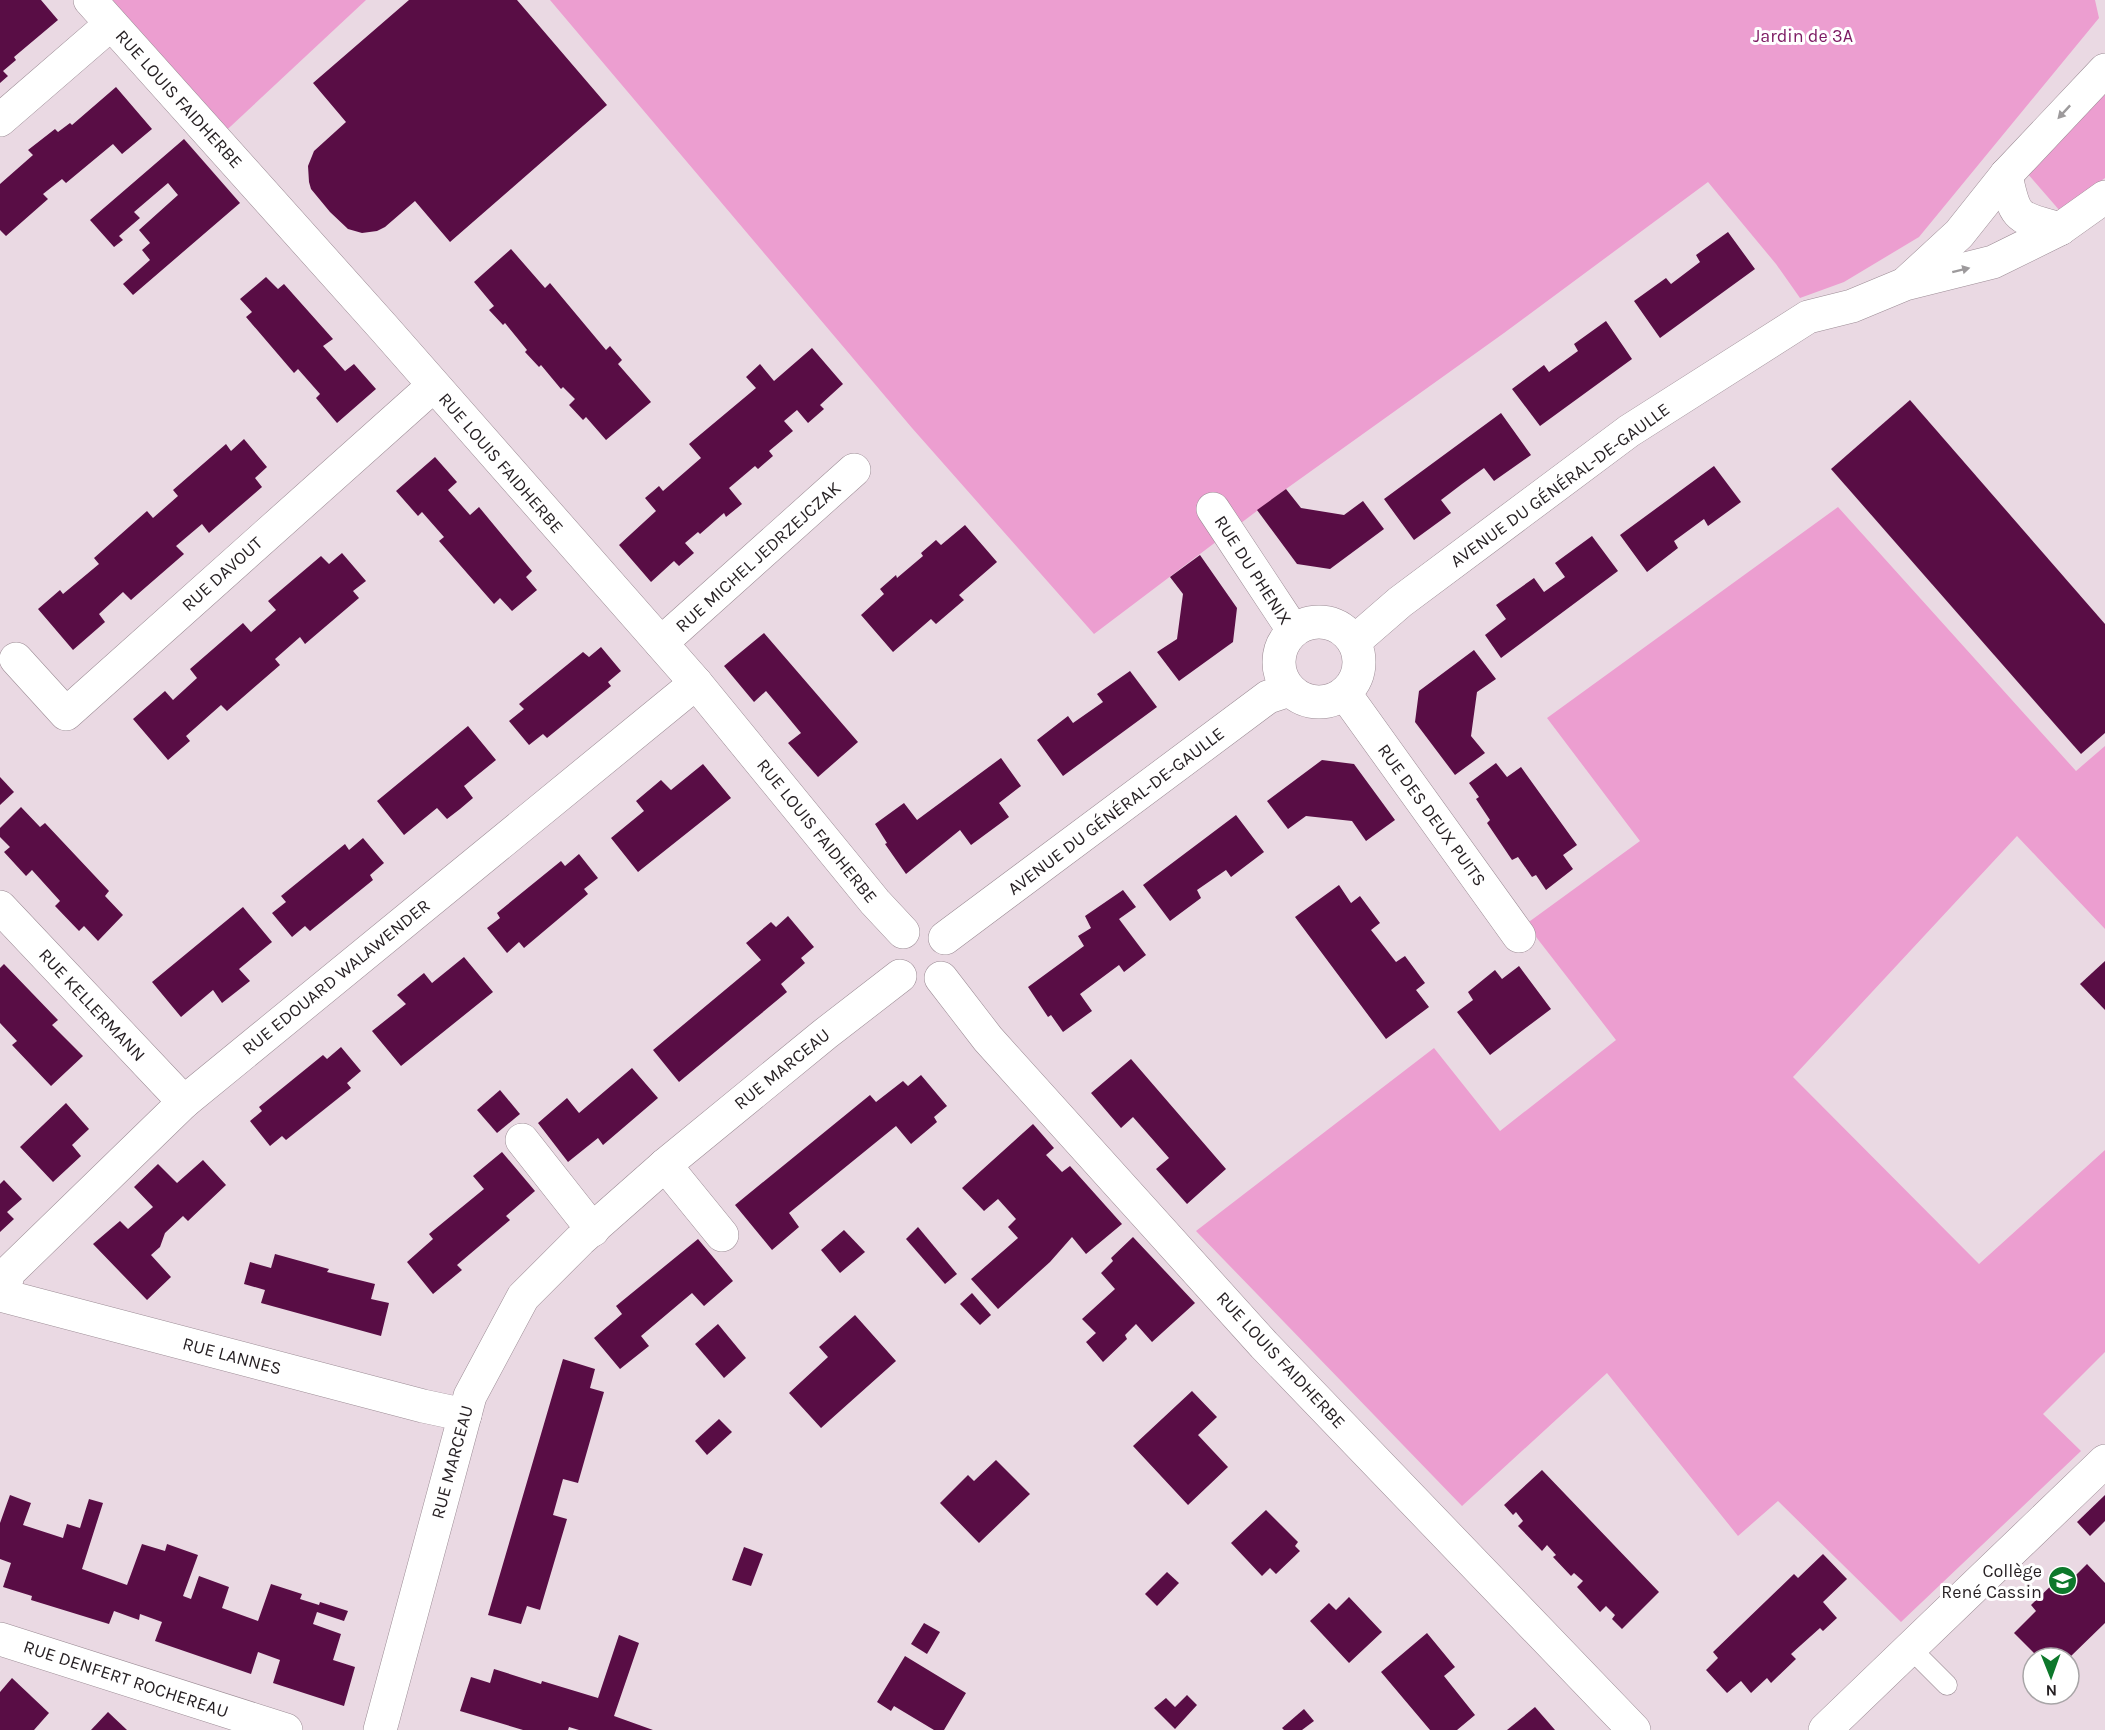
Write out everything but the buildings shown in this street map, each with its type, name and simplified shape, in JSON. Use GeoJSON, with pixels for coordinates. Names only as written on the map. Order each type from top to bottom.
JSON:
{"type":"FeatureCollection","features":[{"type":"Feature","properties":{"kind":"street"},"geometry":{"type":"LineString","coordinates":[[0,120],[101,12]]}},
{"type":"Feature","properties":{"kind":"street","name":"RUE LOUIS FAIDHERBE"},"geometry":{"type":"LineString","coordinates":[[101,12],[696,683],[875,902],[903,932]]}},
{"type":"Feature","properties":{"kind":"street","name":"AVENUE DU GÉNÉRAL-DE-GAULLE"},"geometry":{"type":"LineString","coordinates":[[1905,284],[1959,234],[2006,175],[2105,70]]}},
{"type":"Feature","properties":{"kind":"street"},"geometry":{"type":"LineString","coordinates":[[2006,175],[2012,204],[2024,219],[2060,229]]}},
{"type":"Feature","properties":{"kind":"street","name":"AVENUE DU GÉNÉRAL-DE-GAULLE"},"geometry":{"type":"LineString","coordinates":[[1354,641],[1400,602],[1629,431],[1808,317],[1852,306],[1905,284],[1993,262],[2060,229],[2105,197]]}},
{"type":"Feature","properties":{"kind":"street","name":"RUE DAVOUT"},"geometry":{"type":"LineString","coordinates":[[16,659],[66,714],[433,386]]}},
{"type":"Feature","properties":{"kind":"street","name":"RUE MICHEL JEDRZEJCZAK"},"geometry":{"type":"LineString","coordinates":[[661,643],[854,470]]}},
{"type":"Feature","properties":{"kind":"street","name":"RUE DU PHENIX"},"geometry":{"type":"LineString","coordinates":[[1214,509],[1293,630]]}},
{"type":"Feature","properties":{"kind":"street"},"geometry":{"type":"LineString","coordinates":[[1327,622],[1342,629],[1354,641],[1359,655],[1359,669],[1354,683],[1345,694],[1323,703],[1310,702],[1289,690],[1282,678],[1279,659],[1285,640],[1293,630],[1309,623],[1327,622]]}},
{"type":"Feature","properties":{"kind":"street","name":"RUE EDOUARD WALAWENDER"},"geometry":{"type":"LineString","coordinates":[[1,1295],[9,1272],[184,1102],[696,683]]}},
{"type":"Feature","properties":{"kind":"street","name":"AVENUE DU GÉNÉRAL-DE-GAULLE"},"geometry":{"type":"LineString","coordinates":[[945,938],[1268,697],[1289,690]]}},
{"type":"Feature","properties":{"kind":"street","name":"RUE DES DEUX PUITS"},"geometry":{"type":"LineString","coordinates":[[1345,694],[1519,936]]}},
{"type":"Feature","properties":{"kind":"street","name":"RUE KELLERMANN"},"geometry":{"type":"LineString","coordinates":[[0,907],[184,1102]]}},
{"type":"Feature","properties":{"kind":"street"},"geometry":{"type":"LineString","coordinates":[[930,927],[945,938],[951,954],[950,963],[941,978],[933,983],[916,984],[900,976],[892,958],[893,948],[903,932],[912,928],[930,927]]}},
{"type":"Feature","properties":{"kind":"street","name":"RUE MARCEAU"},"geometry":{"type":"LineString","coordinates":[[380,1730],[470,1396],[523,1297],[665,1165],[825,1034],[900,976]]}},
{"type":"Feature","properties":{"kind":"street","name":"RUE LOUIS FAIDHERBE"},"geometry":{"type":"LineString","coordinates":[[941,978],[988,1039],[1264,1345],[1634,1730]]}},
{"type":"Feature","properties":{"kind":"street"},"geometry":{"type":"LineString","coordinates":[[522,1140],[593,1230]]}},
{"type":"Feature","properties":{"kind":"street"},"geometry":{"type":"LineString","coordinates":[[665,1165],[722,1235]]}},
{"type":"Feature","properties":{"kind":"street","name":"RUE LANNES"},"geometry":{"type":"LineString","coordinates":[[1,1295],[465,1415]]}},
{"type":"Feature","properties":{"kind":"street"},"geometry":{"type":"LineString","coordinates":[[1825,1730],[2105,1461]]}},
{"type":"Feature","properties":{"kind":"street","name":"RUE DENFERT ROCHEREAU"},"geometry":{"type":"LineString","coordinates":[[0,1639],[286,1730]]}},
{"type":"Feature","properties":{"kind":"lane"},"geometry":{"type":"LineString","coordinates":[[1910,1648],[1947,1685]]}},
{"type":"Feature","properties":{"kind":"green space"},"geometry":{"type":"Polygon","coordinates":[[[90,0],[366,0],[216,140],[90,0]]]}},
{"type":"Feature","properties":{"kind":"green space","name":"Jardin de 3A"},"geometry":{"type":"Polygon","coordinates":[[[550,0],[2095,0],[2099,18],[1919,237],[1844,282],[1800,298],[1776,264],[1708,182],[1504,333],[1286,489],[1094,634],[912,428],[550,0]]]}},
{"type":"Feature","properties":{"kind":"green space"},"geometry":{"type":"Polygon","coordinates":[[[2105,88],[2105,178],[2060,211],[2027,173],[2105,88]]]}},
{"type":"Feature","properties":{"kind":"green space"},"geometry":{"type":"Polygon","coordinates":[[[1838,507],[2076,771],[2105,746],[2105,929],[2017,836],[1793,1077],[1979,1264],[2105,1150],[2105,1352],[2043,1414],[2081,1451],[1901,1622],[1778,1501],[1738,1536],[1607,1373],[1462,1506],[1196,1231],[1434,1048],[1500,1131],[1616,1040],[1526,924],[1640,841],[1547,718],[1838,507]]]}},
{"type":"Feature","properties":{"kind":"place","name":"Collège René Cassin"},"geometry":{"type":"Point","coordinates":[2063,1581]}}]}
